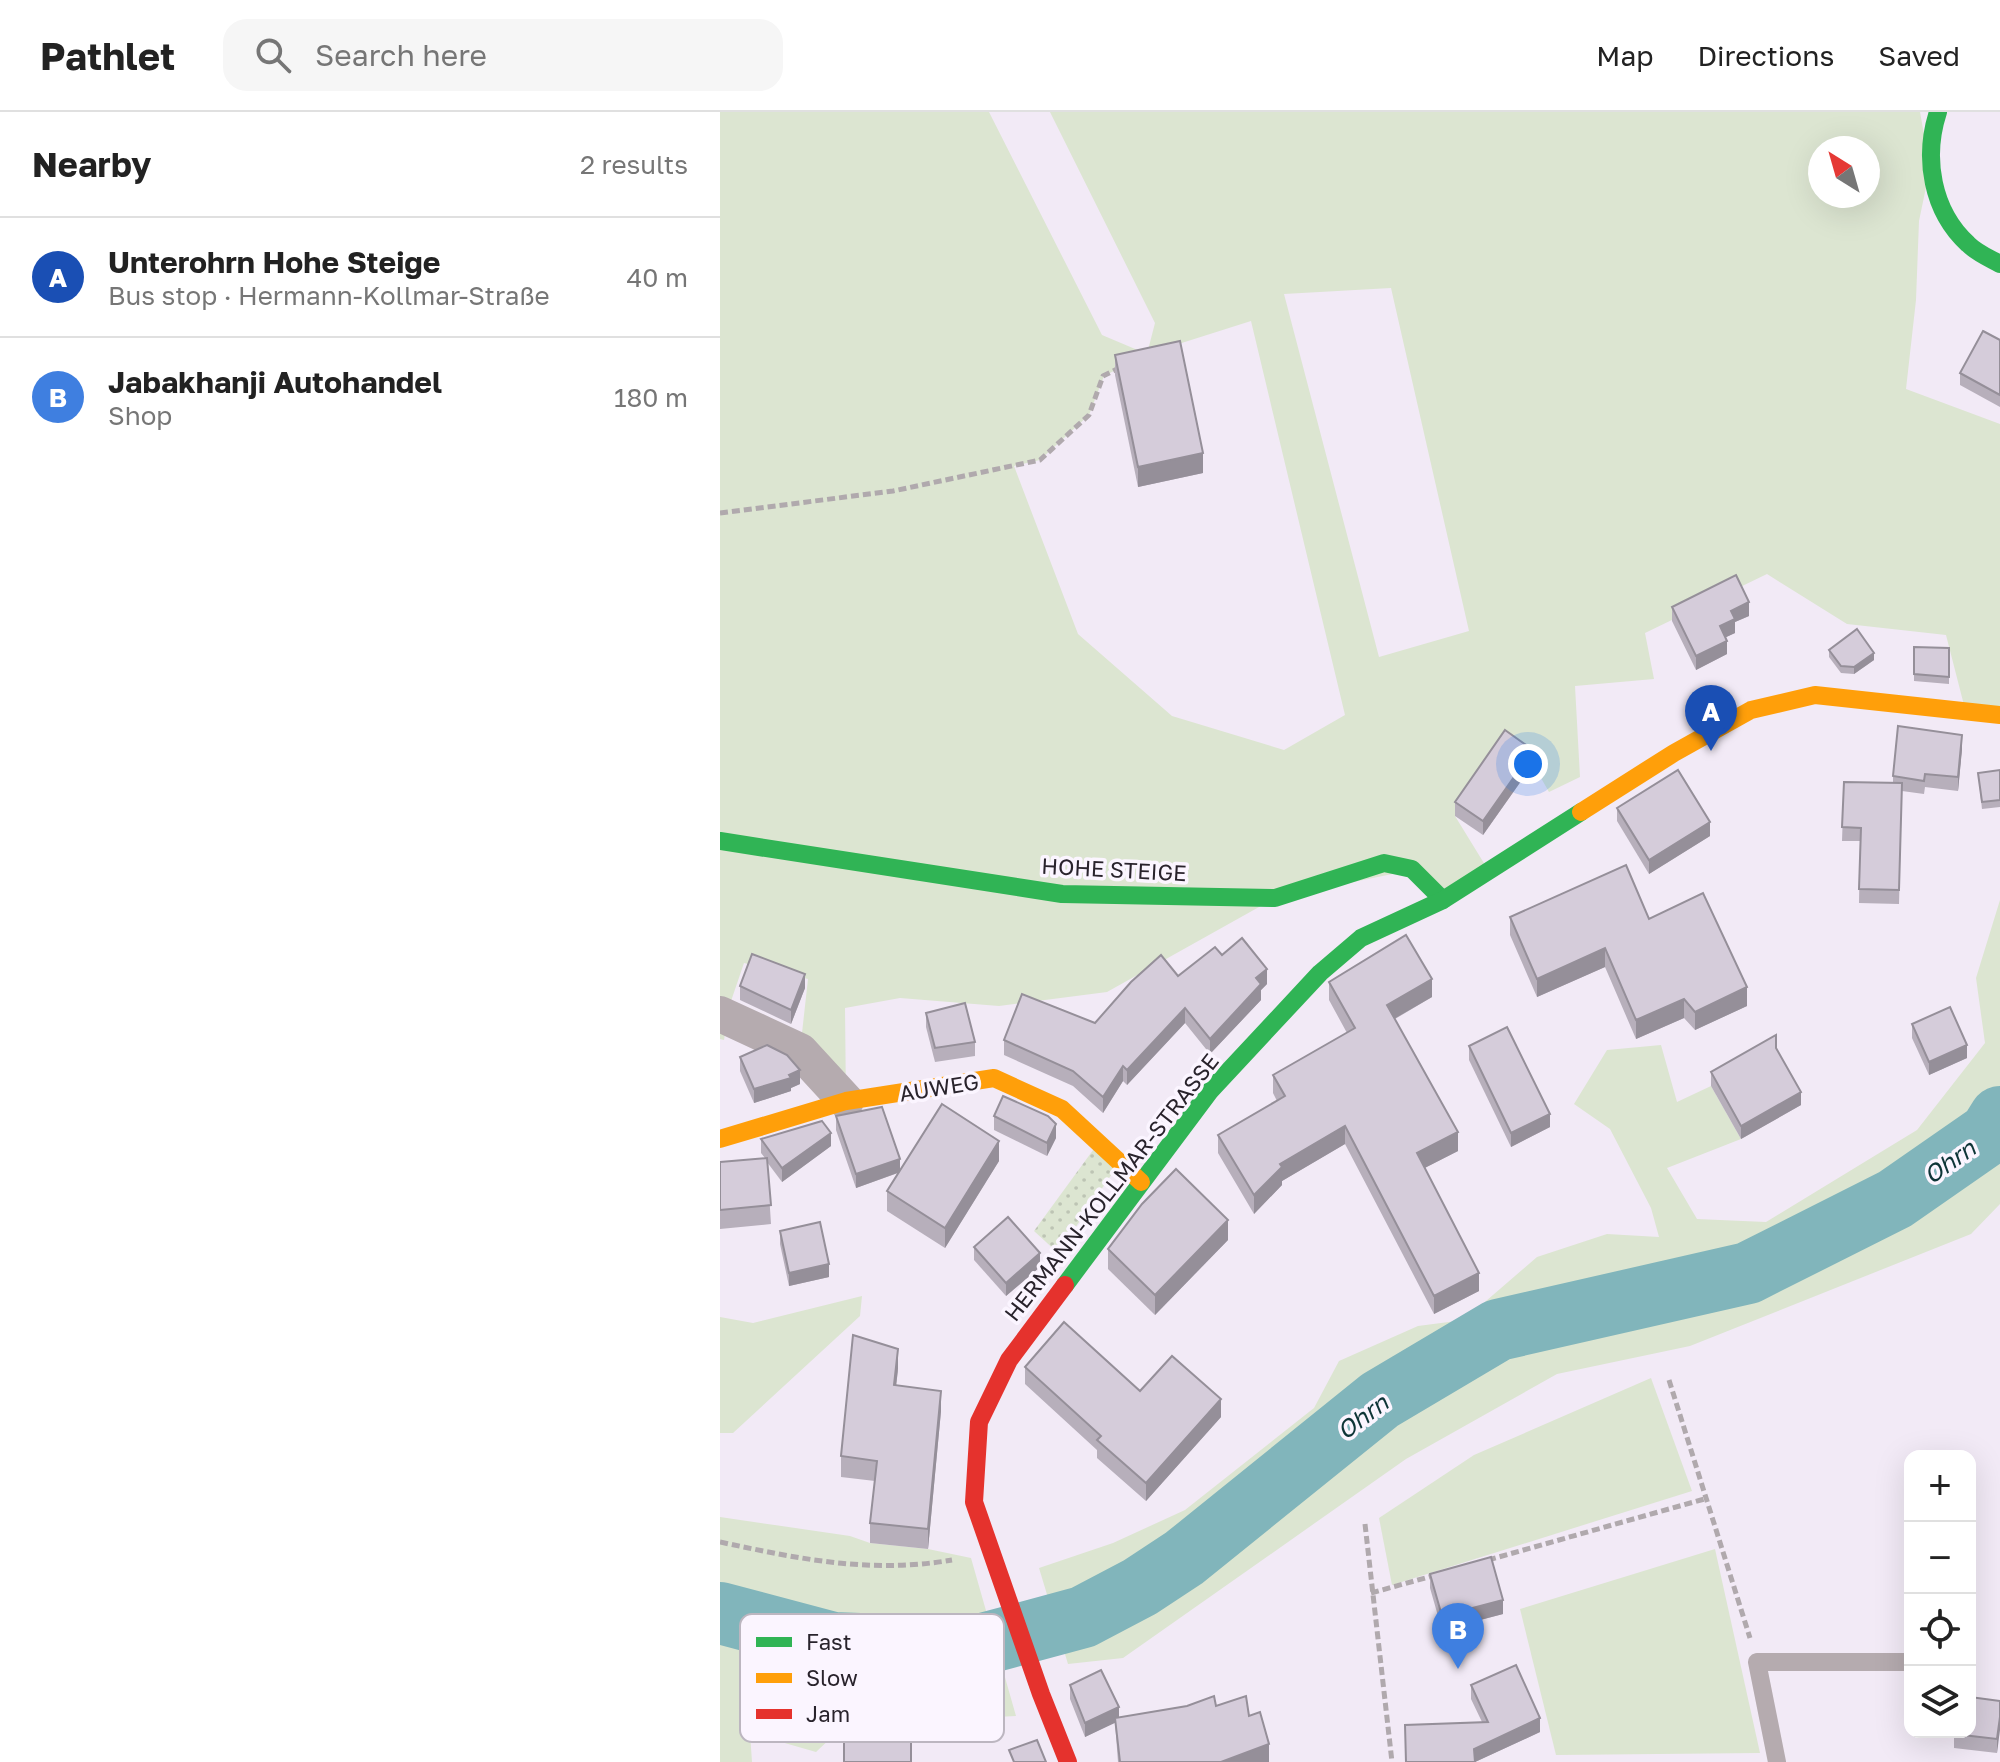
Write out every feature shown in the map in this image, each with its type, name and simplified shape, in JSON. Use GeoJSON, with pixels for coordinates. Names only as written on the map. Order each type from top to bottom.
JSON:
{"type":"FeatureCollection","features":[{"type":"Feature","properties":{"kind":"street"},"geometry":{"type":"LineString","coordinates":[[1938,112],[1930,168],[1940,207],[1968,244],[2000,264]]}},
{"type":"Feature","properties":{"kind":"street","name":"HERMANN-KOLLMAR-STRASSE"},"geometry":{"type":"LineString","coordinates":[[1068,1762],[1000,1583],[974,1502],[979,1422],[1009,1360],[1210,1091],[1320,973],[1361,938],[1443,900],[1674,753],[1751,710],[1815,695],[2000,715]]}},
{"type":"Feature","properties":{"kind":"street","name":"HOHE STEIGE"},"geometry":{"type":"LineString","coordinates":[[720,841],[1062,894],[1275,898],[1384,863],[1412,869],[1443,900]]}},
{"type":"Feature","properties":{"kind":"street"},"geometry":{"type":"LineString","coordinates":[[720,1014],[800,1051],[846,1101]]}},
{"type":"Feature","properties":{"kind":"street","name":"AUWEG"},"geometry":{"type":"LineString","coordinates":[[720,1139],[846,1101],[994,1078],[1062,1109],[1141,1182]]}},
{"type":"Feature","properties":{"kind":"lane"},"geometry":{"type":"LineString","coordinates":[[1777,1762],[1757,1662],[1904,1662]]}},
{"type":"Feature","properties":{"kind":"path"},"geometry":{"type":"LineString","coordinates":[[720,513],[893,491],[1040,460],[1089,415],[1103,376],[1125,365]]}},
{"type":"Feature","properties":{"kind":"path"},"geometry":{"type":"LineString","coordinates":[[1669,1380],[1757,1662]]}},
{"type":"Feature","properties":{"kind":"path"},"geometry":{"type":"LineString","coordinates":[[1478,1563],[1708,1498]]}},
{"type":"Feature","properties":{"kind":"path"},"geometry":{"type":"LineString","coordinates":[[1365,1524],[1392,1762]]}},
{"type":"Feature","properties":{"kind":"path"},"geometry":{"type":"LineString","coordinates":[[720,1542],[857,1567],[903,1566],[989,1551]]}},
{"type":"Feature","properties":{"kind":"path"},"geometry":{"type":"LineString","coordinates":[[1371,1593],[1448,1572]]}},
{"type":"Feature","properties":{"kind":"green space"},"geometry":{"type":"Polygon","coordinates":[[[720,112],[989,112],[1102,335],[1147,354],[1155,323],[1050,112],[1920,112],[1930,168],[1919,221],[1916,300],[1906,389],[2000,424],[2000,715],[1966,713],[1946,635],[1847,624],[1767,574],[1645,633],[1654,679],[1575,686],[1580,777],[1549,792],[1533,764],[1455,816],[1490,873],[1443,900],[1412,870],[1275,898],[1107,992],[999,1006],[900,998],[845,1008],[846,1101],[800,1051],[808,979],[744,963],[730,1004],[724,1040],[720,1039],[720,112]],[[1391,288],[1284,294],[1379,657],[1469,631],[1391,288]],[[1251,321],[1147,354],[1104,376],[1089,415],[1040,460],[1014,466],[1078,634],[1172,716],[1284,750],[1345,715],[1251,321]]]}},
{"type":"Feature","properties":{"kind":"green space"},"geometry":{"type":"Polygon","coordinates":[[[2000,900],[2000,1204],[1971,1234],[1690,1346],[1557,1374],[1406,1459],[1123,1658],[1068,1664],[1039,1568],[1113,1543],[1185,1510],[1314,1408],[1339,1361],[1418,1326],[1464,1320],[1537,1257],[1607,1234],[1659,1237],[1651,1208],[1610,1129],[1574,1104],[1607,1050],[1661,1045],[1677,1102],[1711,1086],[1741,1139],[1667,1168],[1697,1219],[1766,1222],[1917,1130],[1985,1043],[1976,978],[2000,900]]]}},
{"type":"Feature","properties":{"kind":"green space"},"geometry":{"type":"Polygon","coordinates":[[[1096,1146],[1118,1165],[1058,1253],[1034,1231],[1096,1146]]]}},
{"type":"Feature","properties":{"kind":"green space"},"geometry":{"type":"Polygon","coordinates":[[[862,1296],[860,1316],[733,1433],[720,1433],[720,1317],[753,1323],[862,1296]]]}},
{"type":"Feature","properties":{"kind":"green space"},"geometry":{"type":"Polygon","coordinates":[[[1651,1378],[1692,1491],[1392,1585],[1379,1518],[1474,1455],[1651,1378]]]}},
{"type":"Feature","properties":{"kind":"green space"},"geometry":{"type":"Polygon","coordinates":[[[720,1517],[971,1558],[987,1614],[740,1614],[740,1742],[751,1742],[752,1762],[720,1762],[720,1517]]]}},
{"type":"Feature","properties":{"kind":"green space"},"geometry":{"type":"Polygon","coordinates":[[[1715,1549],[1760,1753],[1556,1755],[1520,1609],[1715,1549]]]}},
{"type":"Feature","properties":{"kind":"green space"},"geometry":{"type":"Polygon","coordinates":[[[1004,1674],[1016,1716],[1004,1717],[1004,1674]]]}},
{"type":"Feature","properties":{"kind":"green space"},"geometry":{"type":"Polygon","coordinates":[[[781,1742],[827,1742],[816,1752],[781,1742]]]}},
{"type":"Feature","properties":{"kind":"building"},"geometry":{"type":"Polygon","coordinates":[[[1983,331],[2000,340],[2000,395],[1960,373],[1983,331]]]}},
{"type":"Feature","properties":{"kind":"building"},"geometry":{"type":"Polygon","coordinates":[[[1180,341],[1203,453],[1138,467],[1115,355],[1180,341]]]}},
{"type":"Feature","properties":{"kind":"building"},"geometry":{"type":"Polygon","coordinates":[[[1736,575],[1749,602],[1731,611],[1735,619],[1720,626],[1727,641],[1696,656],[1672,607],[1736,575]]]}},
{"type":"Feature","properties":{"kind":"building"},"geometry":{"type":"Polygon","coordinates":[[[1857,629],[1874,653],[1854,667],[1841,666],[1829,650],[1857,629]]]}},
{"type":"Feature","properties":{"kind":"building"},"geometry":{"type":"Polygon","coordinates":[[[1914,647],[1949,648],[1949,677],[1914,674],[1914,647]]]}},
{"type":"Feature","properties":{"kind":"building"},"geometry":{"type":"Polygon","coordinates":[[[1898,726],[1962,735],[1958,777],[1925,774],[1924,781],[1893,776],[1898,726]]]}},
{"type":"Feature","properties":{"kind":"building"},"geometry":{"type":"Polygon","coordinates":[[[1505,730],[1533,750],[1483,821],[1455,802],[1505,730]]]}},
{"type":"Feature","properties":{"kind":"building"},"geometry":{"type":"Polygon","coordinates":[[[1678,770],[1710,822],[1649,860],[1617,808],[1678,770]]]}},
{"type":"Feature","properties":{"kind":"building"},"geometry":{"type":"Polygon","coordinates":[[[2000,770],[2000,800],[1982,802],[1978,773],[2000,770]]]}},
{"type":"Feature","properties":{"kind":"building"},"geometry":{"type":"Polygon","coordinates":[[[1844,782],[1902,783],[1899,890],[1859,889],[1861,828],[1842,827],[1844,782]]]}},
{"type":"Feature","properties":{"kind":"building"},"geometry":{"type":"Polygon","coordinates":[[[1626,865],[1649,919],[1703,893],[1747,987],[1695,1012],[1684,999],[1636,1020],[1605,948],[1537,979],[1510,917],[1626,865]]]}},
{"type":"Feature","properties":{"kind":"building"},"geometry":{"type":"Polygon","coordinates":[[[1406,935],[1432,979],[1387,1005],[1458,1132],[1417,1153],[1479,1273],[1434,1296],[1345,1126],[1280,1164],[1282,1167],[1254,1195],[1218,1135],[1285,1096],[1273,1075],[1355,1028],[1329,982],[1406,935]]]}},
{"type":"Feature","properties":{"kind":"building"},"geometry":{"type":"Polygon","coordinates":[[[1242,938],[1267,969],[1256,978],[1261,984],[1210,1039],[1185,1008],[1127,1070],[1123,1066],[1103,1097],[1073,1071],[1004,1040],[1022,994],[1095,1023],[1131,982],[1161,955],[1178,976],[1215,947],[1222,955],[1242,938]]]}},
{"type":"Feature","properties":{"kind":"building"},"geometry":{"type":"Polygon","coordinates":[[[752,954],[805,974],[791,1010],[740,986],[752,954]]]}},
{"type":"Feature","properties":{"kind":"building"},"geometry":{"type":"Polygon","coordinates":[[[965,1003],[975,1042],[935,1048],[926,1013],[965,1003]]]}},
{"type":"Feature","properties":{"kind":"building"},"geometry":{"type":"Polygon","coordinates":[[[1950,1007],[1967,1045],[1929,1062],[1912,1024],[1950,1007]]]}},
{"type":"Feature","properties":{"kind":"building"},"geometry":{"type":"Polygon","coordinates":[[[1507,1027],[1550,1114],[1511,1133],[1469,1046],[1507,1027]]]}},
{"type":"Feature","properties":{"kind":"building"},"geometry":{"type":"Polygon","coordinates":[[[1776,1035],[1776,1048],[1801,1092],[1741,1126],[1711,1072],[1776,1035]]]}},
{"type":"Feature","properties":{"kind":"building"},"geometry":{"type":"Polygon","coordinates":[[[767,1045],[787,1055],[800,1070],[789,1075],[791,1078],[754,1089],[740,1057],[767,1045]]]}},
{"type":"Feature","properties":{"kind":"building"},"geometry":{"type":"Polygon","coordinates":[[[1003,1096],[1048,1116],[1056,1124],[1047,1143],[994,1116],[1003,1096]]]}},
{"type":"Feature","properties":{"kind":"building"},"geometry":{"type":"Polygon","coordinates":[[[942,1104],[999,1141],[945,1228],[887,1191],[942,1104]]]}},
{"type":"Feature","properties":{"kind":"building"},"geometry":{"type":"Polygon","coordinates":[[[882,1107],[900,1159],[856,1174],[836,1116],[882,1107]]]}},
{"type":"Feature","properties":{"kind":"building"},"geometry":{"type":"Polygon","coordinates":[[[822,1121],[831,1133],[782,1168],[761,1139],[822,1121]]]}},
{"type":"Feature","properties":{"kind":"building"},"geometry":{"type":"Polygon","coordinates":[[[767,1158],[771,1205],[720,1210],[720,1162],[767,1158]]]}},
{"type":"Feature","properties":{"kind":"building"},"geometry":{"type":"Polygon","coordinates":[[[1176,1169],[1228,1220],[1155,1295],[1108,1249],[1142,1204],[1176,1169]]]}},
{"type":"Feature","properties":{"kind":"building"},"geometry":{"type":"Polygon","coordinates":[[[1008,1217],[1040,1253],[1006,1283],[974,1247],[1008,1217]]]}},
{"type":"Feature","properties":{"kind":"building"},"geometry":{"type":"Polygon","coordinates":[[[820,1222],[829,1264],[789,1273],[780,1231],[820,1222]]]}},
{"type":"Feature","properties":{"kind":"building"},"geometry":{"type":"Polygon","coordinates":[[[1064,1322],[1140,1391],[1172,1356],[1221,1399],[1146,1483],[1097,1440],[1101,1436],[1025,1367],[1064,1322]]]}},
{"type":"Feature","properties":{"kind":"building"},"geometry":{"type":"Polygon","coordinates":[[[853,1335],[898,1349],[894,1385],[941,1391],[928,1529],[870,1523],[877,1461],[841,1456],[853,1335]]]}},
{"type":"Feature","properties":{"kind":"building"},"geometry":{"type":"Polygon","coordinates":[[[1491,1557],[1503,1600],[1442,1616],[1430,1574],[1491,1557]]]}},
{"type":"Feature","properties":{"kind":"building"},"geometry":{"type":"Polygon","coordinates":[[[1516,1665],[1540,1718],[1474,1749],[1475,1762],[1406,1762],[1405,1725],[1488,1722],[1471,1685],[1516,1665]]]}},
{"type":"Feature","properties":{"kind":"building"},"geometry":{"type":"Polygon","coordinates":[[[1101,1670],[1119,1707],[1085,1723],[1070,1685],[1101,1670]]]}},
{"type":"Feature","properties":{"kind":"building"},"geometry":{"type":"Polygon","coordinates":[[[1214,1696],[1216,1706],[1246,1696],[1249,1716],[1260,1712],[1269,1744],[1221,1762],[1120,1762],[1115,1718],[1187,1706],[1214,1696]]]}},
{"type":"Feature","properties":{"kind":"building"},"geometry":{"type":"Polygon","coordinates":[[[1976,1698],[2000,1701],[1997,1739],[1976,1737],[1976,1698]]]}},
{"type":"Feature","properties":{"kind":"building"},"geometry":{"type":"Polygon","coordinates":[[[1037,1740],[1046,1762],[1014,1762],[1009,1750],[1037,1740]]]}},
{"type":"Feature","properties":{"kind":"building"},"geometry":{"type":"Polygon","coordinates":[[[844,1742],[911,1742],[911,1762],[844,1762],[844,1742]]]}},
{"type":"Feature","properties":{"kind":"waterway","name":"Ohrn"},"geometry":{"type":"LineString","coordinates":[[1004,1638],[1083,1617],[1140,1587],[1184,1558],[1380,1400],[1498,1330],[1748,1273],[1895,1199],[1990,1133],[2000,1117]]}},
{"type":"Feature","properties":{"kind":"waterway","name":"Ohrn"},"geometry":{"type":"LineString","coordinates":[[720,1613],[740,1618]]}},
{"type":"Feature","properties":{"kind":"traffic: fast"},"geometry":{"type":"LineString","coordinates":[[1938,112],[1931,165],[1939,200],[1946,216],[1968,244],[2000,264]]}},
{"type":"Feature","properties":{"kind":"traffic: fast"},"geometry":{"type":"LineString","coordinates":[[1065,1285],[1210,1091],[1320,973],[1361,938],[1443,900],[1581,812]]}},
{"type":"Feature","properties":{"kind":"traffic: fast"},"geometry":{"type":"LineString","coordinates":[[720,841],[1062,894],[1275,898],[1384,863],[1412,869],[1443,900]]}},
{"type":"Feature","properties":{"kind":"traffic: slow"},"geometry":{"type":"LineString","coordinates":[[1581,812],[1674,753],[1751,710],[1815,695],[2000,715]]}},
{"type":"Feature","properties":{"kind":"traffic: slow"},"geometry":{"type":"LineString","coordinates":[[720,1139],[846,1101],[994,1078],[1062,1109],[1141,1182]]}},
{"type":"Feature","properties":{"kind":"traffic: jam"},"geometry":{"type":"LineString","coordinates":[[1065,1285],[1009,1360],[979,1422],[974,1502],[1068,1762]]}},
{"type":"Feature","properties":{"kind":"place","name":"Unterohrn Hohe Steige"},"geometry":{"type":"Point","coordinates":[1711,751]}},
{"type":"Feature","properties":{"kind":"place","name":"Jabakhanji Autohandel"},"geometry":{"type":"Point","coordinates":[1458,1669]}}]}
